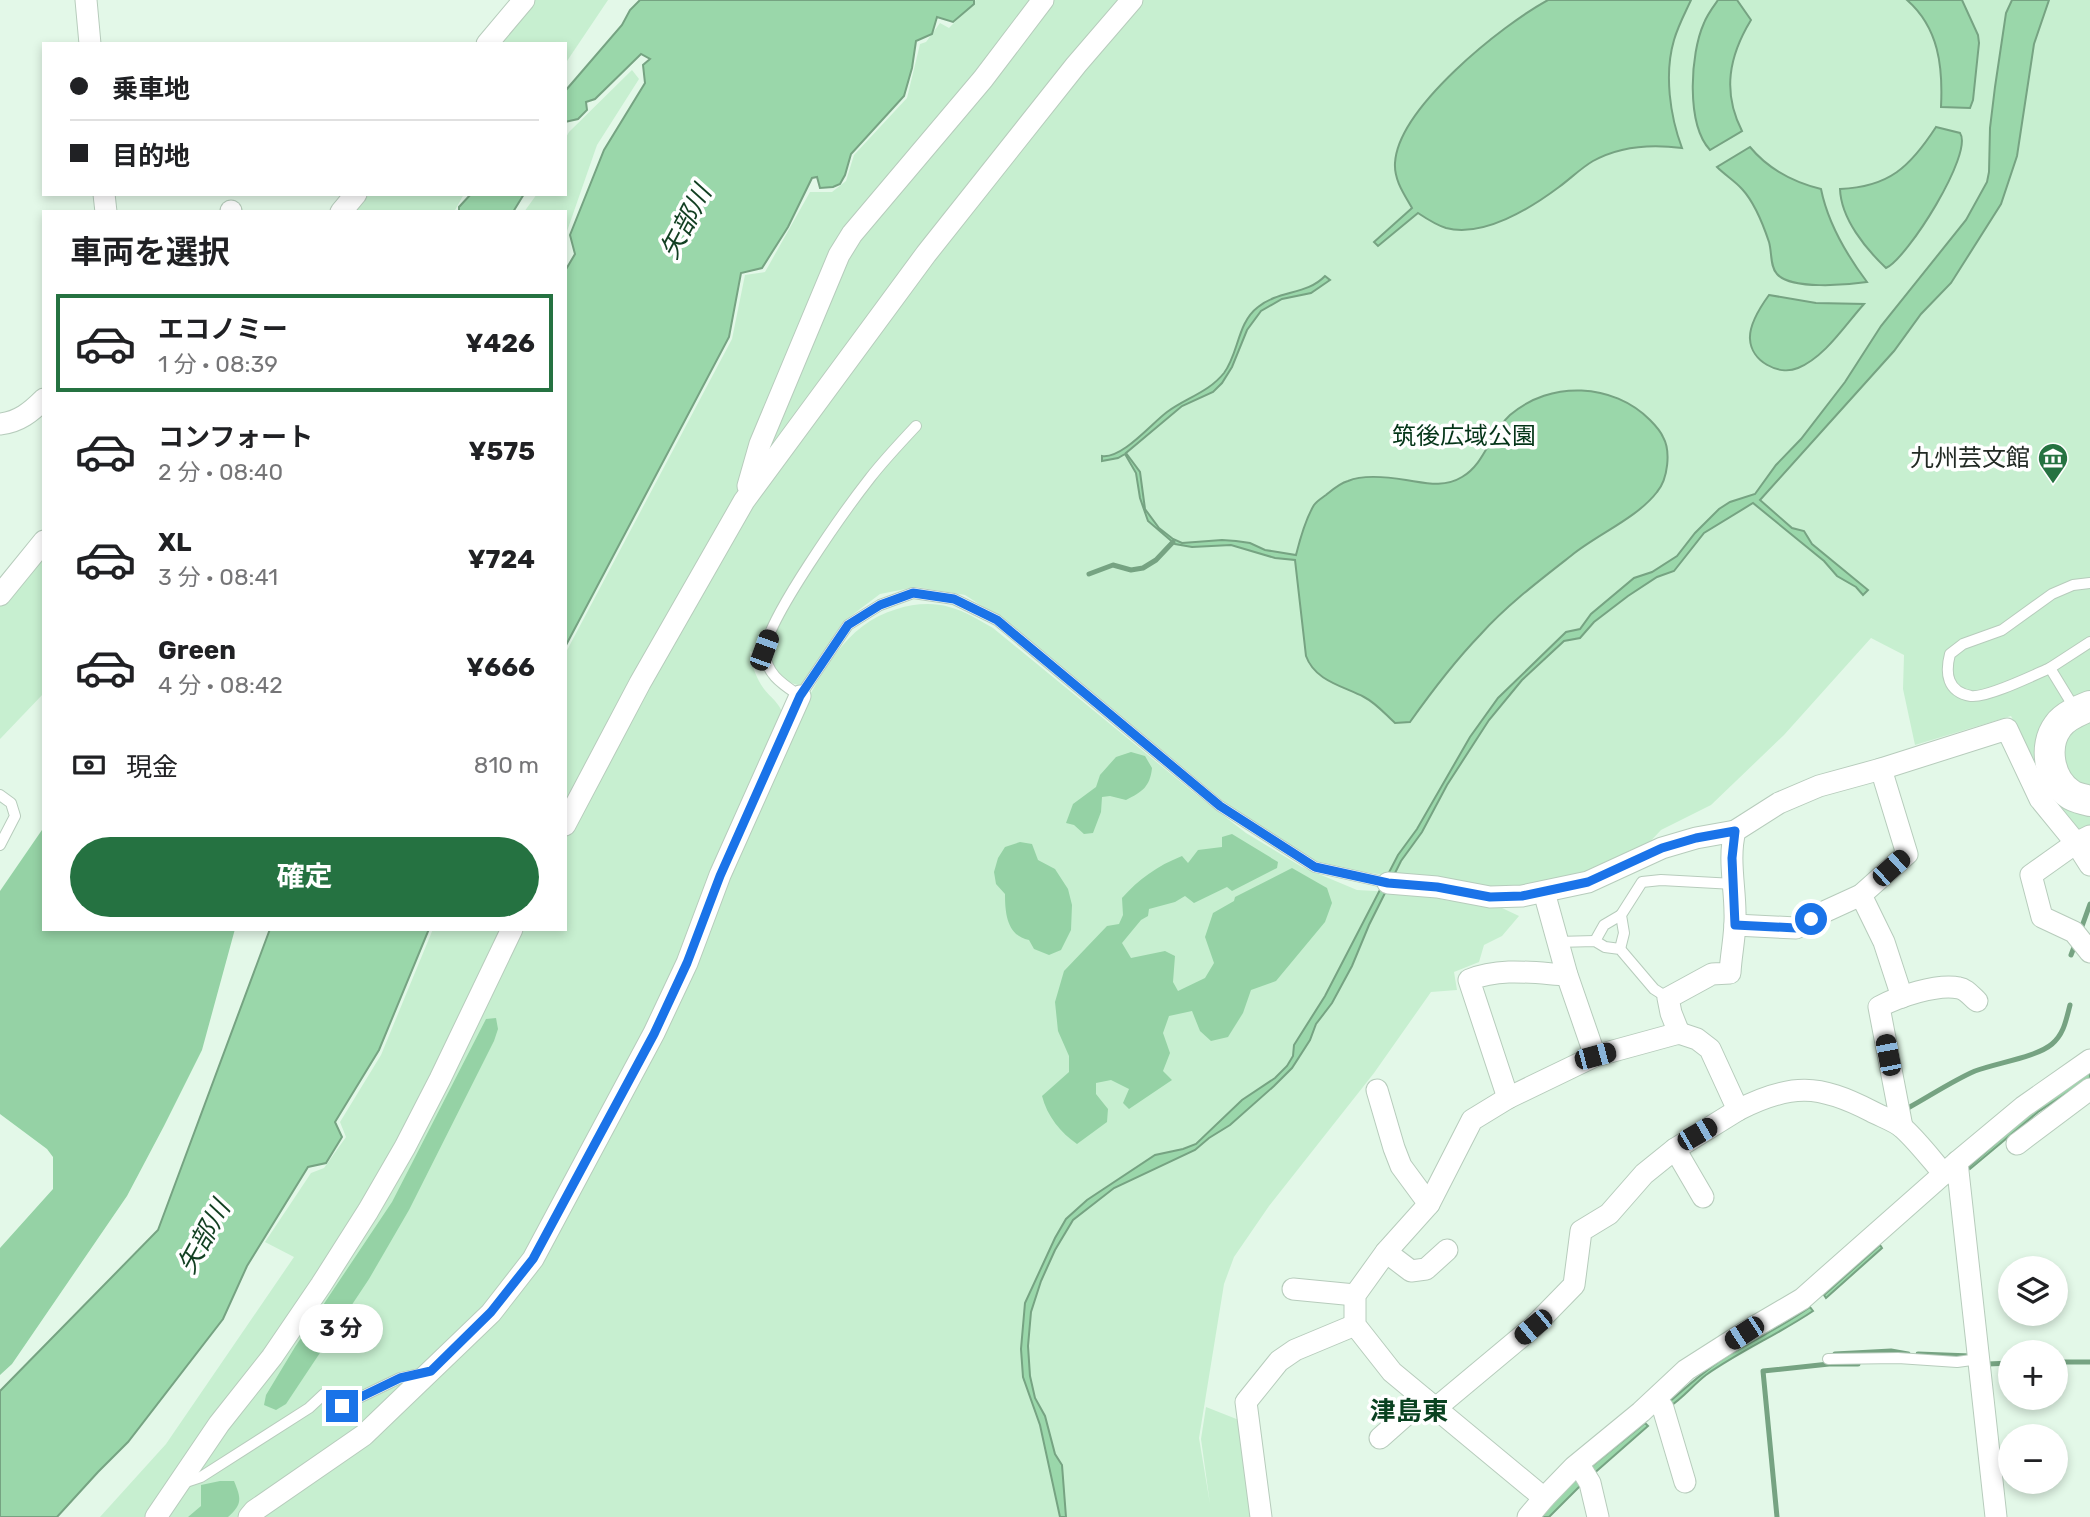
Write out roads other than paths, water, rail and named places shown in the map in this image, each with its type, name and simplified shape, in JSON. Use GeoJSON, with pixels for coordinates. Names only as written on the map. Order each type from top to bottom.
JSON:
{"type":"FeatureCollection","features":[{"type":"Feature","properties":{"kind":"street"},"geometry":{"type":"LineString","coordinates":[[86,0],[90,42]]}},
{"type":"Feature","properties":{"kind":"street"},"geometry":{"type":"LineString","coordinates":[[489,42],[524,0]]}},
{"type":"Feature","properties":{"kind":"street"},"geometry":{"type":"LineString","coordinates":[[744,501],[760,444],[839,255],[852,234],[983,79],[1043,0]]}},
{"type":"Feature","properties":{"kind":"street"},"geometry":{"type":"LineString","coordinates":[[567,821],[640,682],[744,501],[926,254],[1076,65],[1132,0]]}},
{"type":"Feature","properties":{"kind":"street"},"geometry":{"type":"LineString","coordinates":[[343,210],[354,196]]}},
{"type":"Feature","properties":{"kind":"street"},"geometry":{"type":"LineString","coordinates":[[0,424],[9,424],[28,415],[42,401]]}},
{"type":"Feature","properties":{"kind":"street"},"geometry":{"type":"LineString","coordinates":[[0,595],[42,543]]}},
{"type":"Feature","properties":{"kind":"street"},"geometry":{"type":"LineString","coordinates":[[249,1517],[364,1435],[491,1312],[533,1259],[640,1062],[687,963],[720,876],[800,696]]}},
{"type":"Feature","properties":{"kind":"street"},"geometry":{"type":"LineString","coordinates":[[2083,709],[2058,724],[2050,743],[2051,766],[2057,782],[2071,795],[2090,801]]}},
{"type":"Feature","properties":{"kind":"street"},"geometry":{"type":"LineString","coordinates":[[1388,883],[1437,887],[1490,897],[1522,896],[1588,882],[1662,848],[1735,831],[1789,799],[1819,786],[2007,729],[2040,799],[2083,839],[2090,865]]}},
{"type":"Feature","properties":{"kind":"street"},"geometry":{"type":"LineString","coordinates":[[1735,925],[1796,928],[1861,895],[1907,854],[1881,769]]}},
{"type":"Feature","properties":{"kind":"street"},"geometry":{"type":"LineString","coordinates":[[1679,1032],[1668,998],[1712,975],[1730,973],[1735,925],[1732,848],[1735,831]]}},
{"type":"Feature","properties":{"kind":"street"},"geometry":{"type":"LineString","coordinates":[[2083,839],[2031,874],[2042,917],[2074,932],[2090,952]]}},
{"type":"Feature","properties":{"kind":"street"},"geometry":{"type":"LineString","coordinates":[[1545,892],[1567,975],[1595,1056]]}},
{"type":"Feature","properties":{"kind":"street"},"geometry":{"type":"LineString","coordinates":[[1861,895],[1884,942],[1902,997]]}},
{"type":"Feature","properties":{"kind":"street"},"geometry":{"type":"LineString","coordinates":[[156,1517],[219,1424],[271,1357],[321,1285],[368,1211],[440,1079],[511,931]]}},
{"type":"Feature","properties":{"kind":"street"},"geometry":{"type":"LineString","coordinates":[[1508,1098],[1469,980],[1486,973],[1567,975]]}},
{"type":"Feature","properties":{"kind":"street"},"geometry":{"type":"LineString","coordinates":[[1902,1127],[1879,1007],[1924,990],[1956,987],[1963,989],[1977,1001]]}},
{"type":"Feature","properties":{"kind":"street"},"geometry":{"type":"LineString","coordinates":[[1738,1110],[1710,1049],[1697,1038],[1679,1032],[1595,1056],[1508,1098],[1472,1120],[1429,1204],[1387,1252],[1355,1295],[1355,1325],[1392,1372],[1430,1404],[1537,1510],[1579,1465],[1686,1370],[1802,1298],[2023,1107],[2090,1060]]}},
{"type":"Feature","properties":{"kind":"street"},"geometry":{"type":"LineString","coordinates":[[1380,1438],[1533,1327],[1574,1285],[1581,1231],[1609,1214],[1644,1174],[1675,1149],[1738,1110],[1786,1091],[1805,1089],[1840,1096],[1902,1127],[1950,1168],[1979,1359],[1996,1517]]}},
{"type":"Feature","properties":{"kind":"street"},"geometry":{"type":"LineString","coordinates":[[2017,1144],[2090,1089]]}},
{"type":"Feature","properties":{"kind":"street"},"geometry":{"type":"LineString","coordinates":[[1377,1090],[1401,1166],[1429,1204]]}},
{"type":"Feature","properties":{"kind":"street"},"geometry":{"type":"LineString","coordinates":[[1675,1149],[1703,1198]]}},
{"type":"Feature","properties":{"kind":"street"},"geometry":{"type":"LineString","coordinates":[[1387,1252],[1411,1271],[1426,1269],[1447,1250]]}},
{"type":"Feature","properties":{"kind":"street"},"geometry":{"type":"LineString","coordinates":[[1293,1289],[1355,1295]]}},
{"type":"Feature","properties":{"kind":"street"},"geometry":{"type":"LineString","coordinates":[[1261,1517],[1246,1402],[1279,1361],[1294,1350],[1355,1325]]}},
{"type":"Feature","properties":{"kind":"street"},"geometry":{"type":"LineString","coordinates":[[1656,1399],[1663,1408],[1685,1482]]}},
{"type":"Feature","properties":{"kind":"street"},"geometry":{"type":"LineString","coordinates":[[1579,1465],[1590,1483],[1598,1517]]}},
{"type":"Feature","properties":{"kind":"lane"},"geometry":{"type":"LineString","coordinates":[[916,426],[869,479],[776,618],[764,650],[768,668],[779,682],[800,696],[848,625],[880,605],[913,593],[954,599],[997,620],[1220,806],[1315,867],[1388,883]]}},
{"type":"Feature","properties":{"kind":"lane"},"geometry":{"type":"LineString","coordinates":[[2090,583],[2073,585],[2052,594],[2002,630],[1963,644],[1950,654],[1946,669],[1949,683],[1959,692],[1973,696],[2050,668],[2090,642]]}},
{"type":"Feature","properties":{"kind":"lane"},"geometry":{"type":"LineString","coordinates":[[2050,668],[2083,709]]}},
{"type":"Feature","properties":{"kind":"lane"},"geometry":{"type":"LineString","coordinates":[[0,795],[11,803],[15,816],[0,845]]}},
{"type":"Feature","properties":{"kind":"lane"},"geometry":{"type":"LineString","coordinates":[[1595,941],[1604,925],[1621,915],[1642,882],[1661,880],[1734,884]]}},
{"type":"Feature","properties":{"kind":"lane"},"geometry":{"type":"LineString","coordinates":[[1620,949],[1624,933],[1621,915]]}},
{"type":"Feature","properties":{"kind":"lane"},"geometry":{"type":"LineString","coordinates":[[1557,942],[1595,941],[1605,947],[1620,949],[1654,989],[1668,998]]}},
{"type":"Feature","properties":{"kind":"lane"},"geometry":{"type":"LineString","coordinates":[[1828,1359],[1898,1358],[1957,1362],[1979,1359]]}},
{"type":"Feature","properties":{"kind":"lane"},"geometry":{"type":"LineString","coordinates":[[177,1486],[201,1477],[309,1408],[324,1394],[342,1406],[400,1378],[431,1371]]}},
{"type":"Feature","properties":{"kind":"water","name":"矢部川"},"geometry":{"type":"Polygon","coordinates":[[[640,0],[974,0],[974,4],[953,22],[937,17],[932,34],[916,41],[904,96],[851,154],[840,184],[820,188],[817,177],[812,178],[788,227],[762,268],[741,273],[729,337],[567,643],[567,268],[575,254],[570,235],[604,150],[645,83],[643,65],[650,59],[641,54],[595,99],[586,102],[587,110],[578,119],[567,122],[567,89],[622,25],[630,10],[640,0]]]}},
{"type":"Feature","properties":{"kind":"water"},"geometry":{"type":"Polygon","coordinates":[[[1548,0],[1691,0],[1676,35],[1669,67],[1674,122],[1682,148],[1636,147],[1603,156],[1521,212],[1475,229],[1446,228],[1418,213],[1378,246],[1374,242],[1412,208],[1398,181],[1395,163],[1401,141],[1414,118],[1455,70],[1505,28],[1548,0]]]}},
{"type":"Feature","properties":{"kind":"water"},"geometry":{"type":"Polygon","coordinates":[[[1718,0],[1737,0],[1751,20],[1738,47],[1731,74],[1732,102],[1742,131],[1710,150],[1697,124],[1693,70],[1699,36],[1718,0]]]}},
{"type":"Feature","properties":{"kind":"water"},"geometry":{"type":"Polygon","coordinates":[[[1907,0],[1962,0],[1979,43],[1970,108],[1941,107],[1937,49],[1926,23],[1907,0]]]}},
{"type":"Feature","properties":{"kind":"water"},"geometry":{"type":"Polygon","coordinates":[[[2012,0],[2049,0],[2034,44],[2017,156],[2001,204],[1951,283],[1921,314],[1894,351],[1760,500],[1792,528],[1804,531],[1812,544],[1868,590],[1863,595],[1856,587],[1837,576],[1824,561],[1753,503],[1704,533],[1674,571],[1657,577],[1628,596],[1594,622],[1580,638],[1564,641],[1522,680],[1489,720],[1447,785],[1422,832],[1401,861],[1352,966],[1292,1068],[1230,1125],[1195,1150],[1114,1188],[1073,1220],[1055,1250],[1031,1312],[1028,1346],[1035,1398],[1045,1416],[1055,1454],[1062,1465],[1066,1517],[1060,1517],[1040,1425],[1023,1377],[1021,1349],[1025,1303],[1066,1219],[1087,1200],[1155,1155],[1196,1144],[1242,1100],[1275,1078],[1287,1066],[1293,1056],[1294,1045],[1325,996],[1398,855],[1417,829],[1470,737],[1498,698],[1566,632],[1580,629],[1591,614],[1634,578],[1652,572],[1677,556],[1719,509],[1730,502],[1755,494],[1776,465],[1801,439],[1845,382],[1881,326],[1966,220],[1987,182],[1995,87],[2006,13],[2012,0]]]}},
{"type":"Feature","properties":{"kind":"water"},"geometry":{"type":"Polygon","coordinates":[[[1936,127],[1960,133],[1962,144],[1957,161],[1922,227],[1896,260],[1886,268],[1863,243],[1850,222],[1841,200],[1840,189],[1872,184],[1897,172],[1917,153],[1936,127]]]}},
{"type":"Feature","properties":{"kind":"water"},"geometry":{"type":"Polygon","coordinates":[[[1750,147],[1782,174],[1821,189],[1839,238],[1867,282],[1806,284],[1784,279],[1777,274],[1772,263],[1769,242],[1755,207],[1742,189],[1717,167],[1750,147]]]}},
{"type":"Feature","properties":{"kind":"water"},"geometry":{"type":"Polygon","coordinates":[[[469,196],[523,196],[514,210],[459,210],[469,196]]]}},
{"type":"Feature","properties":{"kind":"water"},"geometry":{"type":"Polygon","coordinates":[[[1325,276],[1330,280],[1311,293],[1282,299],[1261,311],[1247,330],[1232,367],[1222,383],[1213,392],[1182,406],[1126,453],[1140,472],[1145,509],[1159,528],[1173,539],[1182,543],[1236,541],[1250,543],[1265,550],[1296,555],[1305,523],[1314,505],[1339,485],[1369,477],[1448,483],[1470,471],[1510,415],[1526,404],[1563,391],[1600,393],[1635,408],[1659,430],[1667,450],[1664,480],[1649,501],[1572,555],[1501,613],[1452,666],[1410,722],[1395,723],[1368,699],[1330,682],[1310,664],[1306,656],[1295,560],[1275,558],[1231,545],[1192,547],[1175,544],[1148,521],[1140,498],[1136,473],[1125,454],[1102,461],[1102,456],[1127,447],[1167,412],[1218,380],[1229,365],[1246,321],[1258,307],[1310,286],[1325,276]]]}},
{"type":"Feature","properties":{"kind":"water"},"geometry":{"type":"Polygon","coordinates":[[[1769,295],[1816,303],[1864,304],[1817,356],[1798,368],[1782,370],[1760,360],[1750,339],[1753,321],[1769,295]]]}},
{"type":"Feature","properties":{"kind":"water","name":"矢部川"},"geometry":{"type":"Polygon","coordinates":[[[269,931],[428,931],[379,1050],[335,1122],[342,1137],[326,1163],[308,1167],[247,1266],[223,1319],[128,1442],[57,1517],[0,1517],[0,1391],[158,1230],[269,931]]]}},
{"type":"Feature","properties":{"kind":"water"},"geometry":{"type":"Polygon","coordinates":[[[2090,1072],[2090,1078],[2038,1112],[1970,1169],[1969,1167],[2030,1113],[2090,1072]]]}},
{"type":"Feature","properties":{"kind":"water"},"geometry":{"type":"Polygon","coordinates":[[[1880,1245],[1882,1248],[1826,1298],[1824,1295],[1880,1245]]]}},
{"type":"Feature","properties":{"kind":"water"},"geometry":{"type":"Polygon","coordinates":[[[1810,1307],[1813,1311],[1719,1366],[1669,1407],[1669,1402],[1700,1375],[1810,1307]]]}},
{"type":"Feature","properties":{"kind":"water"},"geometry":{"type":"Polygon","coordinates":[[[1645,1423],[1648,1426],[1549,1517],[1538,1517],[1576,1479],[1645,1423]]]}},
{"type":"Feature","properties":{"kind":"waterway"},"geometry":{"type":"LineString","coordinates":[[1089,574],[1113,565],[1131,570],[1143,568],[1156,560],[1173,542]]}},
{"type":"Feature","properties":{"kind":"waterway"},"geometry":{"type":"LineString","coordinates":[[2081,929],[2090,904]]}},
{"type":"Feature","properties":{"kind":"waterway"},"geometry":{"type":"LineString","coordinates":[[2071,955],[2076,942]]}},
{"type":"Feature","properties":{"kind":"waterway"},"geometry":{"type":"LineString","coordinates":[[1902,1109],[1975,1071],[2045,1049],[2062,1031],[2070,1005]]}},
{"type":"Feature","properties":{"kind":"waterway"},"geometry":{"type":"LineString","coordinates":[[1835,1354],[1891,1351],[1908,1354]]}},
{"type":"Feature","properties":{"kind":"waterway"},"geometry":{"type":"LineString","coordinates":[[1918,1354],[1971,1356]]}},
{"type":"Feature","properties":{"kind":"waterway"},"geometry":{"type":"LineString","coordinates":[[1983,1362],[1998,1364]]}},
{"type":"Feature","properties":{"kind":"waterway"},"geometry":{"type":"LineString","coordinates":[[2068,1362],[2090,1362]]}},
{"type":"Feature","properties":{"kind":"waterway"},"geometry":{"type":"LineString","coordinates":[[1777,1517],[1763,1371],[1829,1364],[1858,1364]]}},
{"type":"Feature","properties":{"kind":"place","name":"九州芸文館"},"geometry":{"type":"Point","coordinates":[2053,485]}},
{"type":"Feature","properties":{"kind":"district","name":"津島東"},"geometry":{"type":"Point","coordinates":[1409,1411]}},
{"type":"Feature","properties":{"kind":"park label","name":"筑後広域公園"},"geometry":{"type":"Point","coordinates":[1464,436]}}]}
